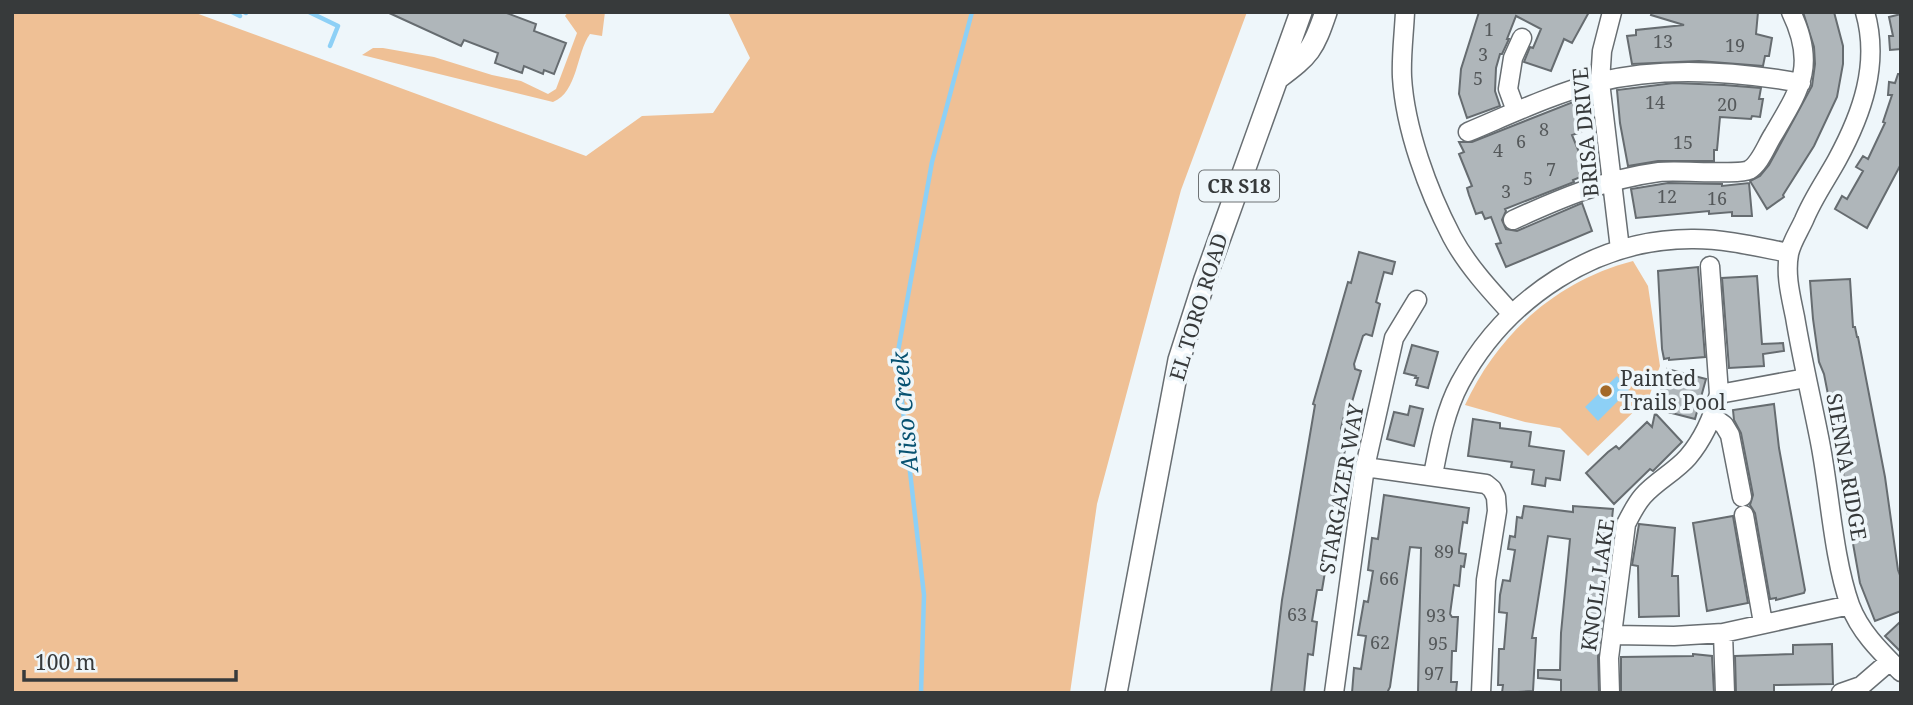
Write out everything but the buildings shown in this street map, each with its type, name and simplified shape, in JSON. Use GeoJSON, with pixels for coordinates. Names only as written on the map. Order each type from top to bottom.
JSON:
{"type":"FeatureCollection","features":[{"type":"Feature","properties":{"kind":"main road","name":"EL TORO ROAD"},"geometry":{"type":"LineString","coordinates":[[1116,693],[1179,360],[1205,278],[1301,12]]}},
{"type":"Feature","properties":{"kind":"main road"},"geometry":{"type":"LineString","coordinates":[[1278,78],[1314,46],[1326,12]]}},
{"type":"Feature","properties":{"kind":"street"},"geometry":{"type":"LineString","coordinates":[[1405,12],[1402,78],[1413,136],[1433,194],[1453,238],[1476,272],[1512,314]]}},
{"type":"Feature","properties":{"kind":"street","name":"BRISA DRIVE"},"geometry":{"type":"LineString","coordinates":[[1612,12],[1602,51],[1600,82],[1620,250]]}},
{"type":"Feature","properties":{"kind":"street"},"geometry":{"type":"LineString","coordinates":[[1513,220],[1558,199],[1612,180],[1662,171],[1741,172],[1755,165],[1793,104],[1801,83],[1804,67],[1802,40],[1791,12]]}},
{"type":"Feature","properties":{"kind":"street"},"geometry":{"type":"LineString","coordinates":[[1433,475],[1443,428],[1459,385],[1481,349],[1512,314],[1560,276],[1588,261],[1620,250],[1693,239],[1745,244],[1789,253],[1812,200],[1837,161],[1851,132],[1865,93],[1872,60],[1870,29],[1865,12]]}},
{"type":"Feature","properties":{"kind":"street"},"geometry":{"type":"LineString","coordinates":[[1516,111],[1508,89],[1513,58],[1522,38]]}},
{"type":"Feature","properties":{"kind":"street"},"geometry":{"type":"LineString","coordinates":[[1468,132],[1560,94],[1600,82],[1647,74],[1725,73],[1801,83]]}},
{"type":"Feature","properties":{"kind":"street","name":"SIENNA RIDGE"},"geometry":{"type":"LineString","coordinates":[[1789,253],[1788,277],[1821,443],[1843,579],[1850,605],[1873,643],[1896,667]]}},
{"type":"Feature","properties":{"kind":"street","name":"KNOLL LAKE"},"geometry":{"type":"LineString","coordinates":[[1610,693],[1609,658],[1626,524],[1643,496],[1686,458],[1700,441],[1713,417],[1719,394],[1710,266]]}},
{"type":"Feature","properties":{"kind":"street","name":"STARGAZER WAY"},"geometry":{"type":"LineString","coordinates":[[1334,693],[1365,467],[1394,338],[1417,300]]}},
{"type":"Feature","properties":{"kind":"street"},"geometry":{"type":"LineString","coordinates":[[1719,394],[1806,378]]}},
{"type":"Feature","properties":{"kind":"street"},"geometry":{"type":"LineString","coordinates":[[1713,417],[1724,425],[1730,436],[1763,623]]}},
{"type":"Feature","properties":{"kind":"street"},"geometry":{"type":"LineString","coordinates":[[1365,467],[1486,484],[1492,489],[1496,497],[1497,511],[1486,580],[1481,693]]}},
{"type":"Feature","properties":{"kind":"street"},"geometry":{"type":"LineString","coordinates":[[1614,635],[1674,636],[1723,633],[1850,605]]}},
{"type":"Feature","properties":{"kind":"street"},"geometry":{"type":"LineString","coordinates":[[1723,633],[1725,693]]}},
{"type":"Feature","properties":{"kind":"street"},"geometry":{"type":"LineString","coordinates":[[1841,693],[1861,686],[1896,667]]}},
{"type":"Feature","properties":{"kind":"shaded area"},"geometry":{"type":"Polygon","coordinates":[[[12,12],[193,12],[586,156],[642,116],[713,113],[750,58],[728,12],[1247,12],[1181,190],[1097,504],[1070,693],[12,693],[12,12]]]}},
{"type":"Feature","properties":{"kind":"shaded area"},"geometry":{"type":"Polygon","coordinates":[[[568,12],[605,12],[602,36],[590,34],[572,81],[561,97],[553,102],[362,55],[373,48],[383,48],[434,57],[521,81],[548,94],[556,89],[577,33],[565,16],[568,12]]]}},
{"type":"Feature","properties":{"kind":"shaded area"},"geometry":{"type":"Polygon","coordinates":[[[1633,261],[1648,286],[1660,366],[1649,397],[1588,456],[1560,428],[1525,422],[1465,405],[1494,355],[1532,314],[1579,282],[1633,261]]]}},
{"type":"Feature","properties":{"kind":"water","name":"Painted Trails Pool"},"geometry":{"type":"Polygon","coordinates":[[[1617,376],[1629,390],[1598,421],[1585,407],[1617,376]]]}},
{"type":"Feature","properties":{"kind":"waterway"},"geometry":{"type":"LineString","coordinates":[[232,12],[240,16]]}},
{"type":"Feature","properties":{"kind":"waterway"},"geometry":{"type":"LineString","coordinates":[[309,12],[338,26],[330,46]]}},
{"type":"Feature","properties":{"kind":"waterway","name":"Aliso Creek"},"geometry":{"type":"LineString","coordinates":[[921,693],[924,595],[897,357],[932,162],[972,12]]}},
{"type":"Feature","properties":{"kind":"place","name":"Painted Trails Pool"},"geometry":{"type":"Point","coordinates":[1606,391]}}]}
